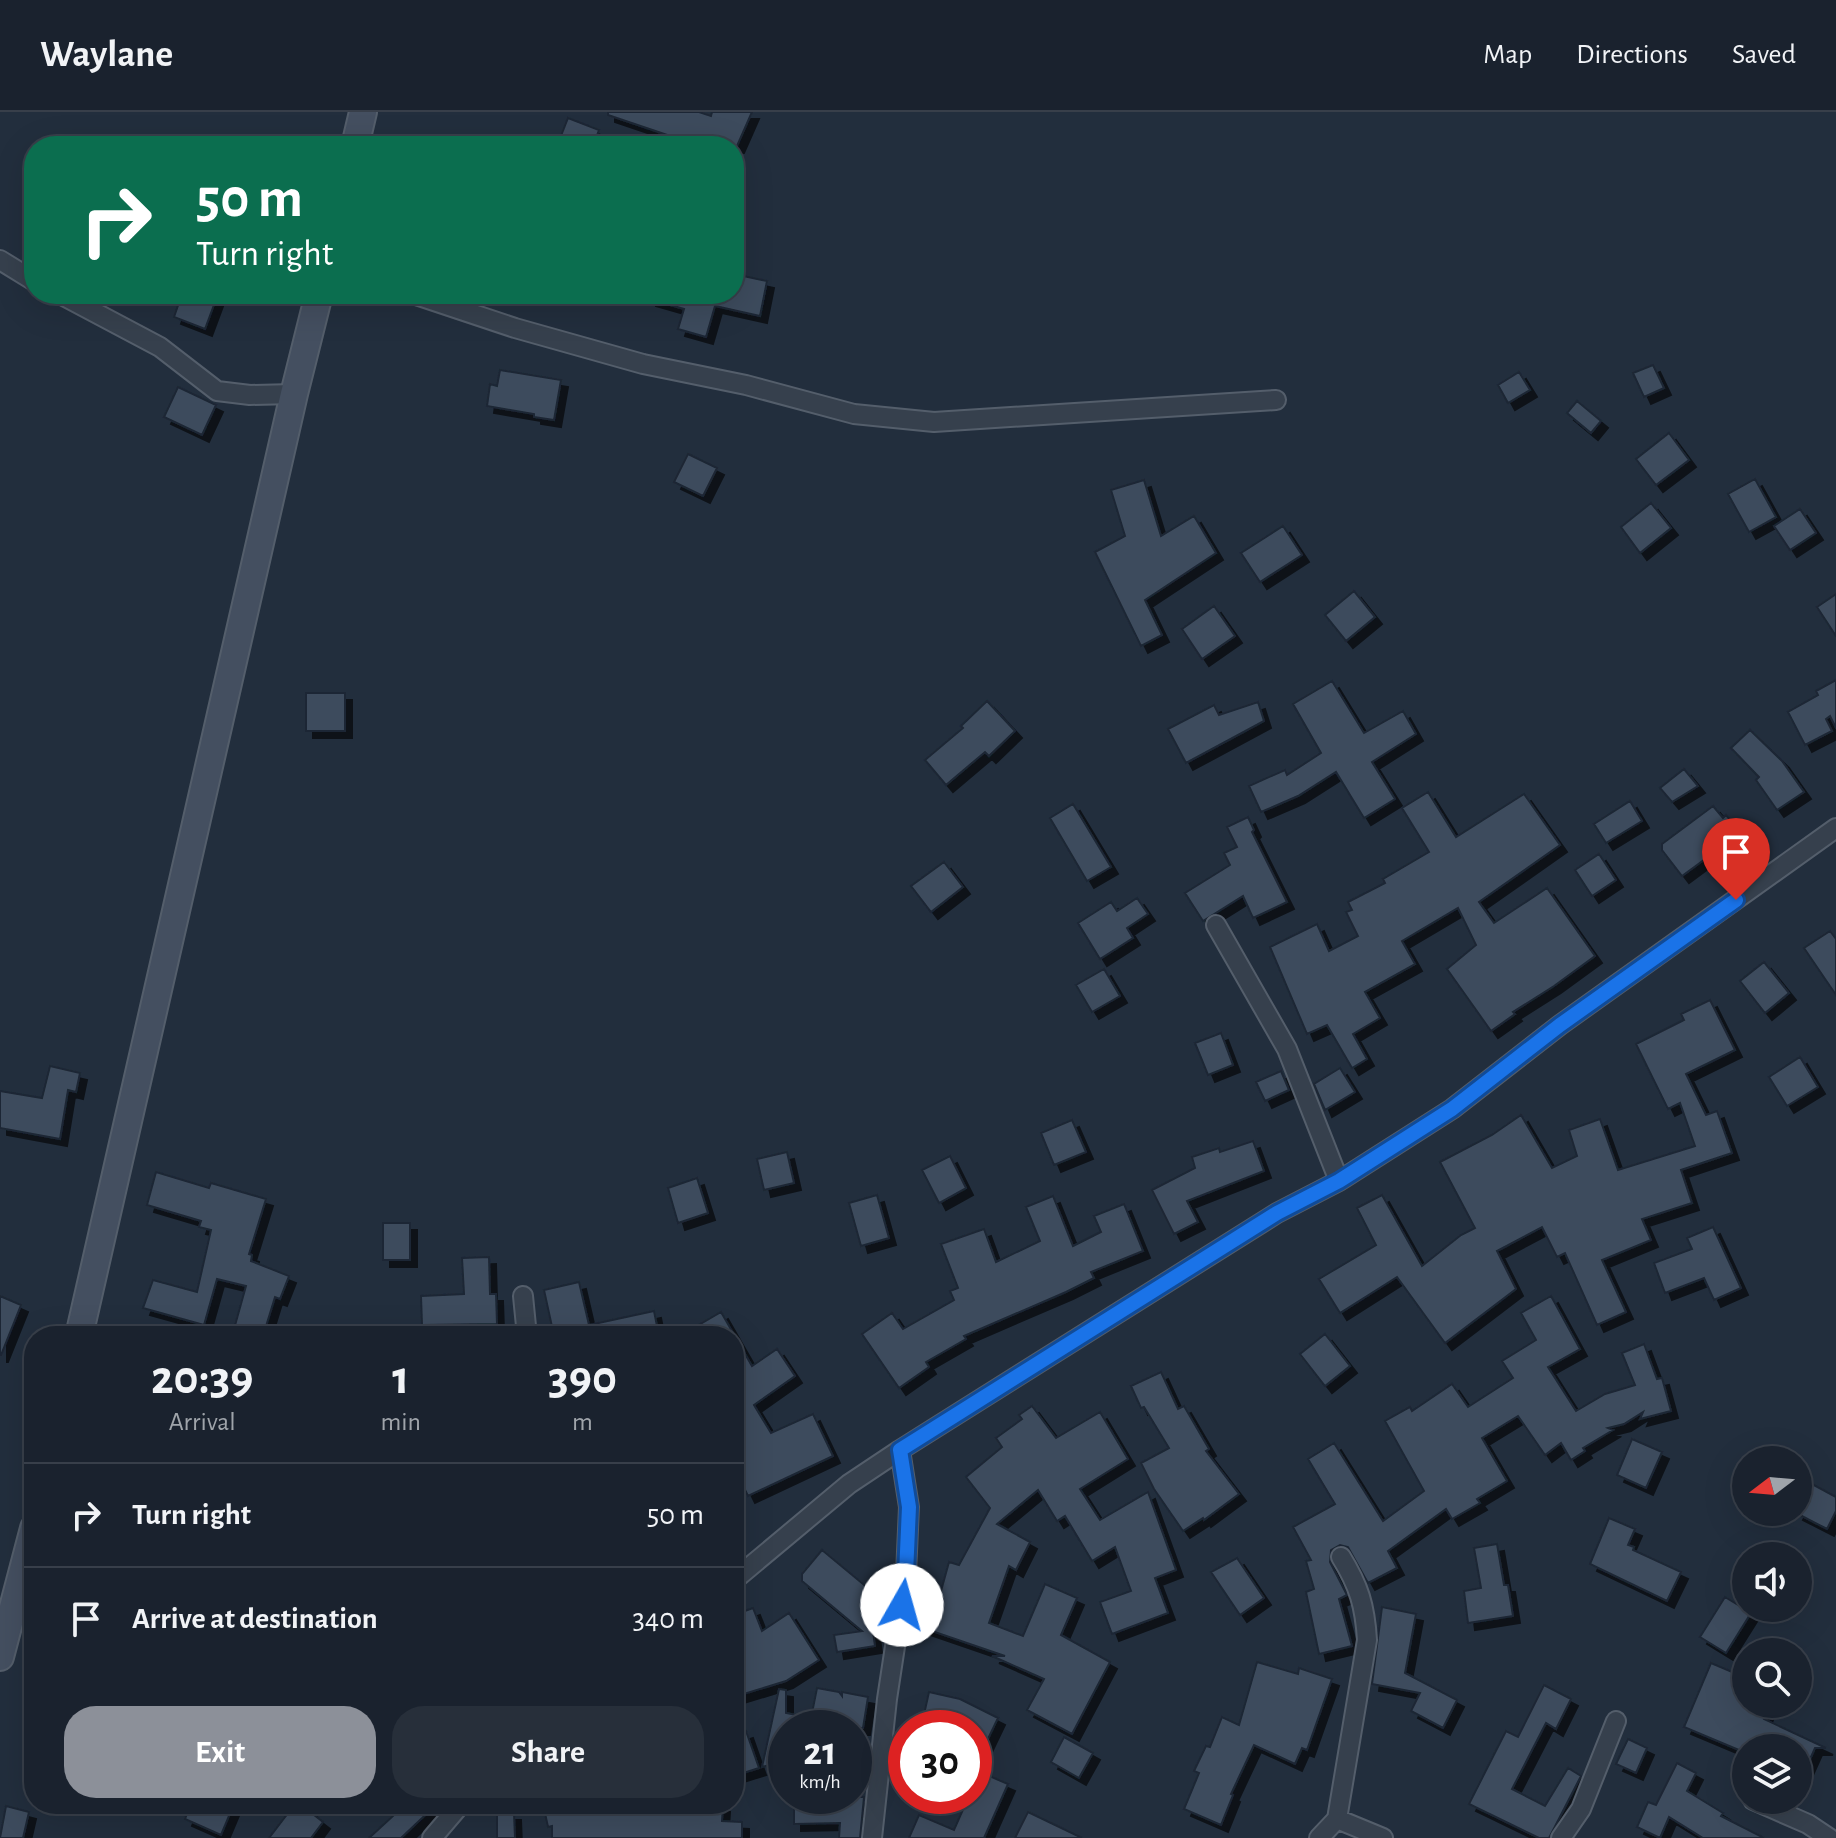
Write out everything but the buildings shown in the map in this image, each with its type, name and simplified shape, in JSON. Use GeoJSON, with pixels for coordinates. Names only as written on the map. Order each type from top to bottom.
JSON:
{"type":"FeatureCollection","features":[{"type":"Feature","properties":{"kind":"main road"},"geometry":{"type":"LineString","coordinates":[[357,136],[363,112]]}},
{"type":"Feature","properties":{"kind":"main road"},"geometry":{"type":"LineString","coordinates":[[81,1326],[316,304]]}},
{"type":"Feature","properties":{"kind":"main road"},"geometry":{"type":"LineString","coordinates":[[0,1657],[24,1566]]}},
{"type":"Feature","properties":{"kind":"street"},"geometry":{"type":"LineString","coordinates":[[0,260],[24,275]]}},
{"type":"Feature","properties":{"kind":"street"},"geometry":{"type":"LineString","coordinates":[[79,304],[160,347],[217,391],[250,395],[294,394]]}},
{"type":"Feature","properties":{"kind":"street"},"geometry":{"type":"LineString","coordinates":[[443,304],[643,364],[746,385],[854,414],[934,422],[1276,400]]}},
{"type":"Feature","properties":{"kind":"street"},"geometry":{"type":"LineString","coordinates":[[744,1572],[849,1484],[900,1450],[1277,1213],[1339,1181],[1452,1109],[1560,1025],[1836,828]]}},
{"type":"Feature","properties":{"kind":"street"},"geometry":{"type":"LineString","coordinates":[[1216,925],[1287,1049],[1339,1181]]}},
{"type":"Feature","properties":{"kind":"street"},"geometry":{"type":"LineString","coordinates":[[523,1296],[526,1326]]}},
{"type":"Feature","properties":{"kind":"street"},"geometry":{"type":"LineString","coordinates":[[872,1838],[887,1699],[906,1574],[909,1507],[900,1450]]}},
{"type":"Feature","properties":{"kind":"street"},"geometry":{"type":"LineString","coordinates":[[1319,1838],[1337,1819],[1367,1640],[1366,1613],[1356,1580],[1341,1557]]}},
{"type":"Feature","properties":{"kind":"street"},"geometry":{"type":"LineString","coordinates":[[1561,1838],[1581,1809],[1616,1721]]}},
{"type":"Feature","properties":{"kind":"street"},"geometry":{"type":"LineString","coordinates":[[432,1838],[452,1814]]}},
{"type":"Feature","properties":{"kind":"street"},"geometry":{"type":"LineString","coordinates":[[1785,1814],[1829,1838]]}},
{"type":"Feature","properties":{"kind":"street"},"geometry":{"type":"LineString","coordinates":[[1337,1819],[1383,1838]]}},
{"type":"Feature","properties":{"kind":"route"},"geometry":{"type":"LineString","coordinates":[[902,1605],[909,1507],[900,1450],[1277,1213],[1339,1181],[1452,1109],[1560,1025],[1736,900]]}}]}
